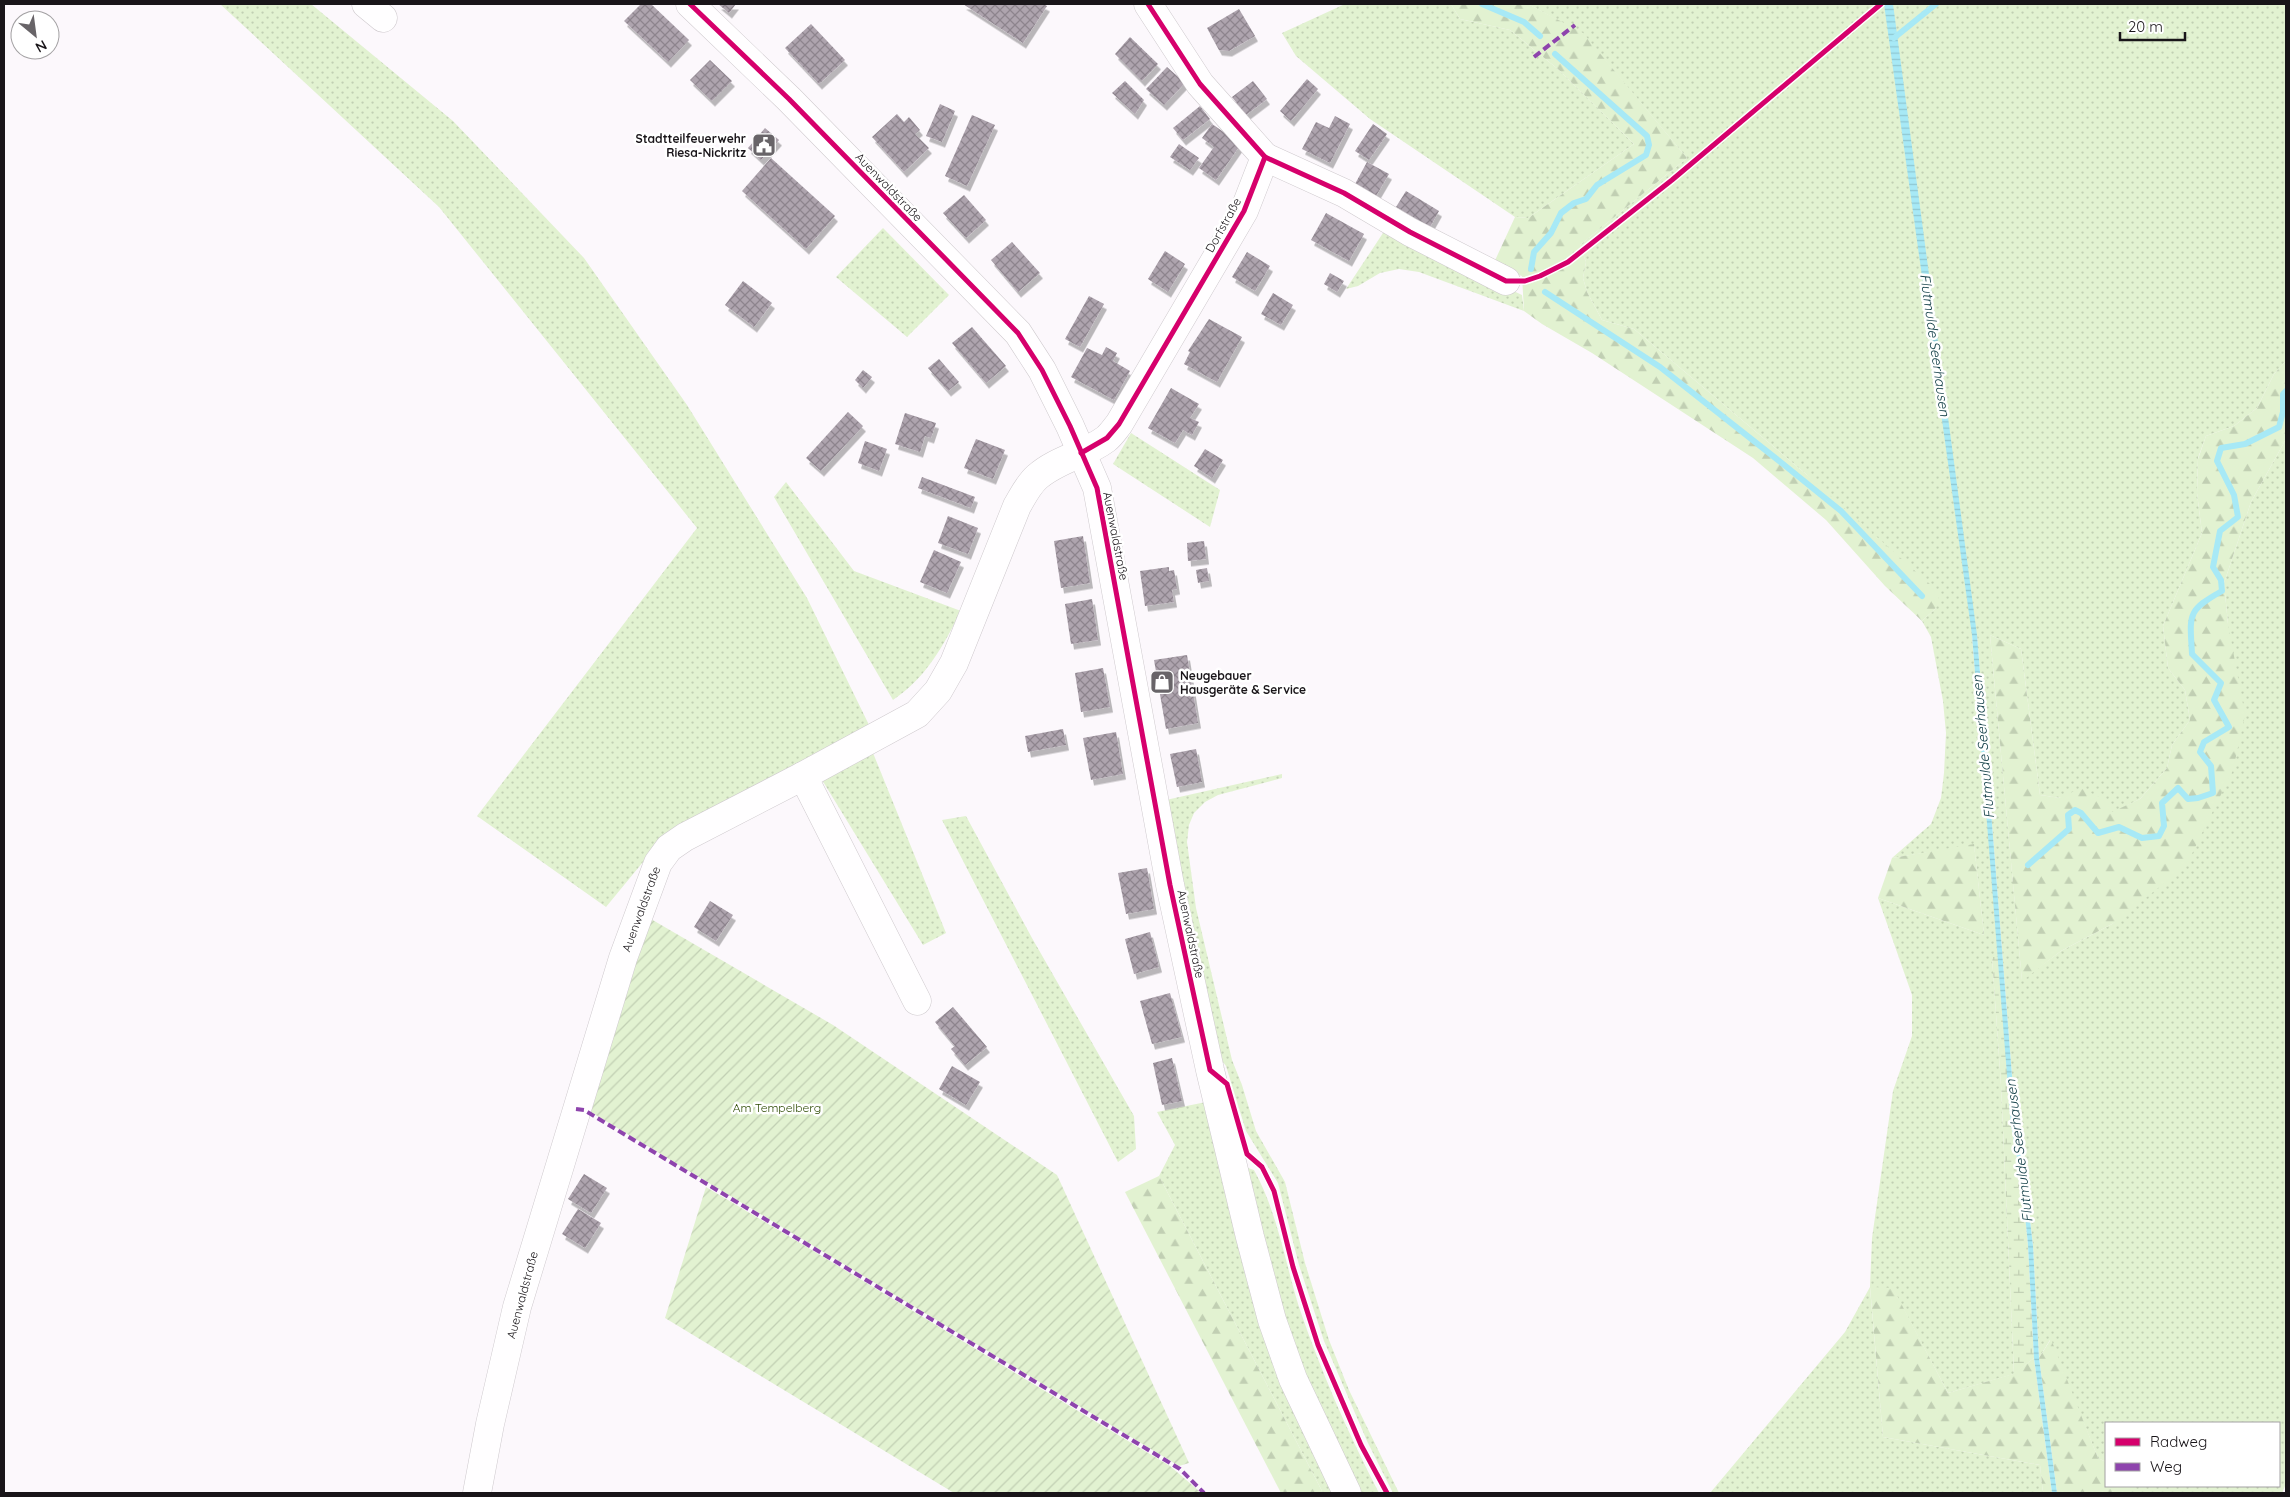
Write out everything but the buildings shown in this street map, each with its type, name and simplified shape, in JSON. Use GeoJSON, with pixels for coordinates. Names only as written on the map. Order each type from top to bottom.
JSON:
{"type":"FeatureCollection","features":[{"type":"Feature","properties":{"kind":"street","name":"Auenwaldstraße"},"geometry":{"type":"LineString","coordinates":[[690,4],[809,120],[1018,333],[1042,370],[1097,488],[1170,885],[1210,1068],[1272,1320],[1303,1402],[1347,1493]]}},
{"type":"Feature","properties":{"kind":"street"},"geometry":{"type":"LineString","coordinates":[[1148,4],[1200,84],[1265,157],[1344,192],[1410,232],[1506,281]]}},
{"type":"Feature","properties":{"kind":"street","name":"Dorfstraße"},"geometry":{"type":"LineString","coordinates":[[1081,453],[1107,438],[1119,424],[1244,211],[1265,157]]}},
{"type":"Feature","properties":{"kind":"street","name":"Auenwaldstraße"},"geometry":{"type":"LineString","coordinates":[[477,1493],[490,1424],[517,1307],[623,958],[658,863],[669,848],[686,837],[917,714],[929,703],[946,679],[954,663],[1017,506],[1025,492],[1037,477],[1057,464],[1081,453]]}},
{"type":"Feature","properties":{"kind":"street"},"geometry":{"type":"LineString","coordinates":[[802,776],[917,1000]]}},
{"type":"Feature","properties":{"kind":"green space"},"geometry":{"type":"Polygon","coordinates":[[[220,4],[311,4],[453,121],[584,258],[687,405],[807,598],[870,727],[657,845],[606,907],[477,816],[697,528],[439,207],[220,4]]]}},
{"type":"Feature","properties":{"kind":"green space"},"geometry":{"type":"Polygon","coordinates":[[[1345,4],[1451,4],[1460,19],[1510,30],[1559,70],[1634,144],[1528,218],[1515,217],[1370,119],[1296,56],[1282,33],[1345,4]]]}},
{"type":"Feature","properties":{"kind":"green space"},"geometry":{"type":"Polygon","coordinates":[[[1451,4],[1528,4],[1583,33],[1687,158],[1580,245],[1586,262],[1583,278],[1587,292],[1602,320],[1634,329],[1806,474],[1940,593],[1936,608],[1922,621],[1885,586],[1826,520],[1753,458],[1524,311],[1522,276],[1492,267],[1515,217],[1528,218],[1634,144],[1559,70],[1510,30],[1460,19],[1451,4]]]}},
{"type":"Feature","properties":{"kind":"green space"},"geometry":{"type":"Polygon","coordinates":[[[1528,4],[2286,4],[2286,361],[2274,374],[2257,408],[2234,426],[2206,436],[2198,458],[2197,493],[2202,533],[2163,626],[2168,668],[2185,690],[2190,720],[2172,745],[2167,768],[2140,799],[2112,813],[2061,798],[2040,795],[2021,649],[1990,635],[2022,980],[2061,951],[2114,923],[2228,624],[2224,583],[2251,502],[2286,439],[2286,1484],[2282,1493],[2129,1493],[2129,1487],[2280,1487],[2280,1422],[2105,1422],[2105,1462],[2098,1458],[2050,1340],[2039,1358],[2033,1246],[2016,1126],[1977,635],[1972,636],[1999,957],[1992,957],[2001,1085],[2014,1374],[1948,1393],[1893,1289],[1870,1288],[1883,1437],[2040,1465],[2043,1493],[1710,1493],[1845,1332],[1870,1287],[1872,1238],[1893,1091],[1912,1036],[1912,995],[1878,898],[1984,935],[1974,845],[1892,858],[1931,824],[1941,798],[1946,733],[1943,701],[1931,637],[1922,621],[1936,608],[1806,474],[1634,329],[1602,320],[1587,292],[1583,278],[1586,262],[1580,245],[1687,158],[1583,34],[1528,4]]]}},
{"type":"Feature","properties":{"kind":"green space"},"geometry":{"type":"Polygon","coordinates":[[[883,228],[949,295],[907,337],[836,277],[883,228]]]}},
{"type":"Feature","properties":{"kind":"green space"},"geometry":{"type":"Polygon","coordinates":[[[1385,230],[1522,295],[1524,311],[1419,272],[1399,269],[1380,273],[1358,286],[1346,289],[1385,230]]]}},
{"type":"Feature","properties":{"kind":"green space"},"geometry":{"type":"Polygon","coordinates":[[[2286,361],[2286,439],[2251,502],[2224,583],[2228,624],[2245,715],[2233,770],[2186,866],[2114,923],[2061,951],[2022,981],[1990,635],[2021,649],[2040,795],[2061,798],[2080,788],[2106,800],[2112,812],[2140,799],[2167,768],[2172,745],[2190,720],[2185,690],[2168,668],[2163,626],[2202,533],[2197,493],[2198,459],[2206,436],[2234,426],[2257,408],[2274,374],[2286,361]]]}},
{"type":"Feature","properties":{"kind":"green space"},"geometry":{"type":"Polygon","coordinates":[[[1131,433],[1220,490],[1210,527],[1113,464],[1131,433]]]}},
{"type":"Feature","properties":{"kind":"green space"},"geometry":{"type":"Polygon","coordinates":[[[786,482],[854,571],[961,611],[941,648],[925,671],[893,700],[774,497],[786,482]]]}},
{"type":"Feature","properties":{"kind":"green space"},"geometry":{"type":"Polygon","coordinates":[[[871,748],[946,933],[923,945],[819,775],[871,748]]]}},
{"type":"Feature","properties":{"kind":"green space"},"geometry":{"type":"Polygon","coordinates":[[[1282,774],[1282,778],[1218,795],[1205,802],[1194,813],[1189,825],[1187,842],[1196,908],[1232,1060],[1256,1131],[1285,1182],[1305,1263],[1329,1340],[1349,1390],[1399,1493],[1393,1493],[1367,1441],[1324,1341],[1299,1265],[1278,1183],[1246,1131],[1226,1066],[1223,1062],[1218,1062],[1166,800],[1282,774]]]}},
{"type":"Feature","properties":{"kind":"green space"},"geometry":{"type":"Polygon","coordinates":[[[966,816],[1032,938],[1134,1116],[1136,1149],[1118,1162],[942,820],[966,816]]]}},
{"type":"Feature","properties":{"kind":"green space"},"geometry":{"type":"Polygon","coordinates":[[[1974,844],[1984,935],[1878,898],[1892,858],[1974,844]]]}},
{"type":"Feature","properties":{"kind":"green space","name":"Am Tempelberg"},"geometry":{"type":"Polygon","coordinates":[[[644,915],[833,1025],[1057,1175],[1189,1463],[1179,1466],[584,1108],[644,915]]]}},
{"type":"Feature","properties":{"kind":"green space"},"geometry":{"type":"Polygon","coordinates":[[[1992,957],[1999,957],[2011,1125],[2022,1185],[2028,1245],[2034,1358],[2014,1374],[2001,1085],[1992,957]]]}},
{"type":"Feature","properties":{"kind":"green space"},"geometry":{"type":"Polygon","coordinates":[[[1206,1102],[1337,1493],[1323,1493],[1159,1176],[1175,1145],[1157,1112],[1206,1102]]]}},
{"type":"Feature","properties":{"kind":"green space"},"geometry":{"type":"Polygon","coordinates":[[[1248,1168],[1254,1170],[1269,1202],[1307,1331],[1346,1425],[1379,1493],[1358,1493],[1301,1375],[1242,1174],[1248,1168]]]}},
{"type":"Feature","properties":{"kind":"green space"},"geometry":{"type":"Polygon","coordinates":[[[1159,1176],[1323,1493],[1281,1493],[1125,1192],[1159,1176]]]}},
{"type":"Feature","properties":{"kind":"green space"},"geometry":{"type":"Polygon","coordinates":[[[706,1187],[1170,1466],[1199,1491],[1198,1493],[954,1493],[665,1318],[706,1187]]]}},
{"type":"Feature","properties":{"kind":"green space"},"geometry":{"type":"Polygon","coordinates":[[[1870,1287],[1893,1288],[1948,1393],[2013,1374],[2034,1358],[2052,1493],[2043,1493],[2040,1465],[1883,1437],[1870,1287]]]}},
{"type":"Feature","properties":{"kind":"green space"},"geometry":{"type":"Polygon","coordinates":[[[2051,1339],[2098,1458],[2105,1462],[2105,1487],[2129,1487],[2129,1493],[2057,1493],[2039,1358],[2051,1339]]]}},
{"type":"Feature","properties":{"kind":"water","name":"Flutmulde Seerhausen"},"geometry":{"type":"Polygon","coordinates":[[[1884,4],[1893,4],[1977,635],[2016,1126],[2033,1246],[2039,1358],[2057,1493],[2052,1493],[2034,1358],[2028,1245],[2022,1185],[2011,1125],[1972,635],[1884,4]]]}},
{"type":"Feature","properties":{"kind":"waterway"},"geometry":{"type":"LineString","coordinates":[[1482,4],[1524,22],[1540,36]]}},
{"type":"Feature","properties":{"kind":"waterway"},"geometry":{"type":"LineString","coordinates":[[1894,38],[1936,4]]}},
{"type":"Feature","properties":{"kind":"waterway"},"geometry":{"type":"LineString","coordinates":[[1531,269],[1534,252],[1551,233],[1561,213],[1574,203],[1586,199],[1597,185],[1646,155],[1649,145],[1647,136],[1555,54]]}},
{"type":"Feature","properties":{"kind":"waterway"},"geometry":{"type":"LineString","coordinates":[[1545,292],[1660,367],[1783,464],[1841,511],[1922,596]]}},
{"type":"Feature","properties":{"kind":"waterway"},"geometry":{"type":"LineString","coordinates":[[2028,865],[2069,829],[2068,815],[2075,810],[2081,813],[2098,833],[2119,827],[2142,838],[2159,836],[2164,826],[2162,803],[2178,788],[2188,799],[2213,793],[2211,766],[2200,752],[2204,742],[2229,727],[2214,700],[2221,683],[2192,654],[2191,622],[2196,609],[2222,591],[2221,580],[2213,567],[2220,531],[2238,517],[2234,495],[2217,461],[2221,448],[2245,444],[2279,427],[2283,412],[2283,394],[2286,391]]}},
{"type":"Feature","properties":{"kind":"marked path"},"geometry":{"type":"LineString","coordinates":[[1534,57],[1575,25]]}},
{"type":"Feature","properties":{"kind":"marked path"},"geometry":{"type":"LineString","coordinates":[[576,1109],[584,1110],[1180,1469],[1204,1493]]}},
{"type":"Feature","properties":{"kind":"cycle path"},"geometry":{"type":"LineString","coordinates":[[690,4],[789,99],[1018,333],[1042,370],[1070,426],[1097,488],[1170,885],[1210,1070],[1227,1084],[1247,1154],[1262,1167],[1274,1191],[1293,1267],[1318,1345],[1361,1445],[1387,1493]]}},
{"type":"Feature","properties":{"kind":"cycle path"},"geometry":{"type":"LineString","coordinates":[[1148,4],[1200,84],[1265,157]]}},
{"type":"Feature","properties":{"kind":"cycle path"},"geometry":{"type":"LineString","coordinates":[[1265,157],[1344,193],[1410,232],[1506,281],[1525,281],[1568,262],[1672,180],[1881,4]]}},
{"type":"Feature","properties":{"kind":"cycle path"},"geometry":{"type":"LineString","coordinates":[[1081,453],[1107,438],[1119,424],[1244,211],[1265,157]]}},
{"type":"Feature","properties":{"kind":"place","name":"Stadtteilfeuerwehr Riesa-Nickritz"},"geometry":{"type":"Point","coordinates":[764,145]}},
{"type":"Feature","properties":{"kind":"place","name":"Neugebauer Hausgeräte & Service"},"geometry":{"type":"Point","coordinates":[1162,682]}}]}
